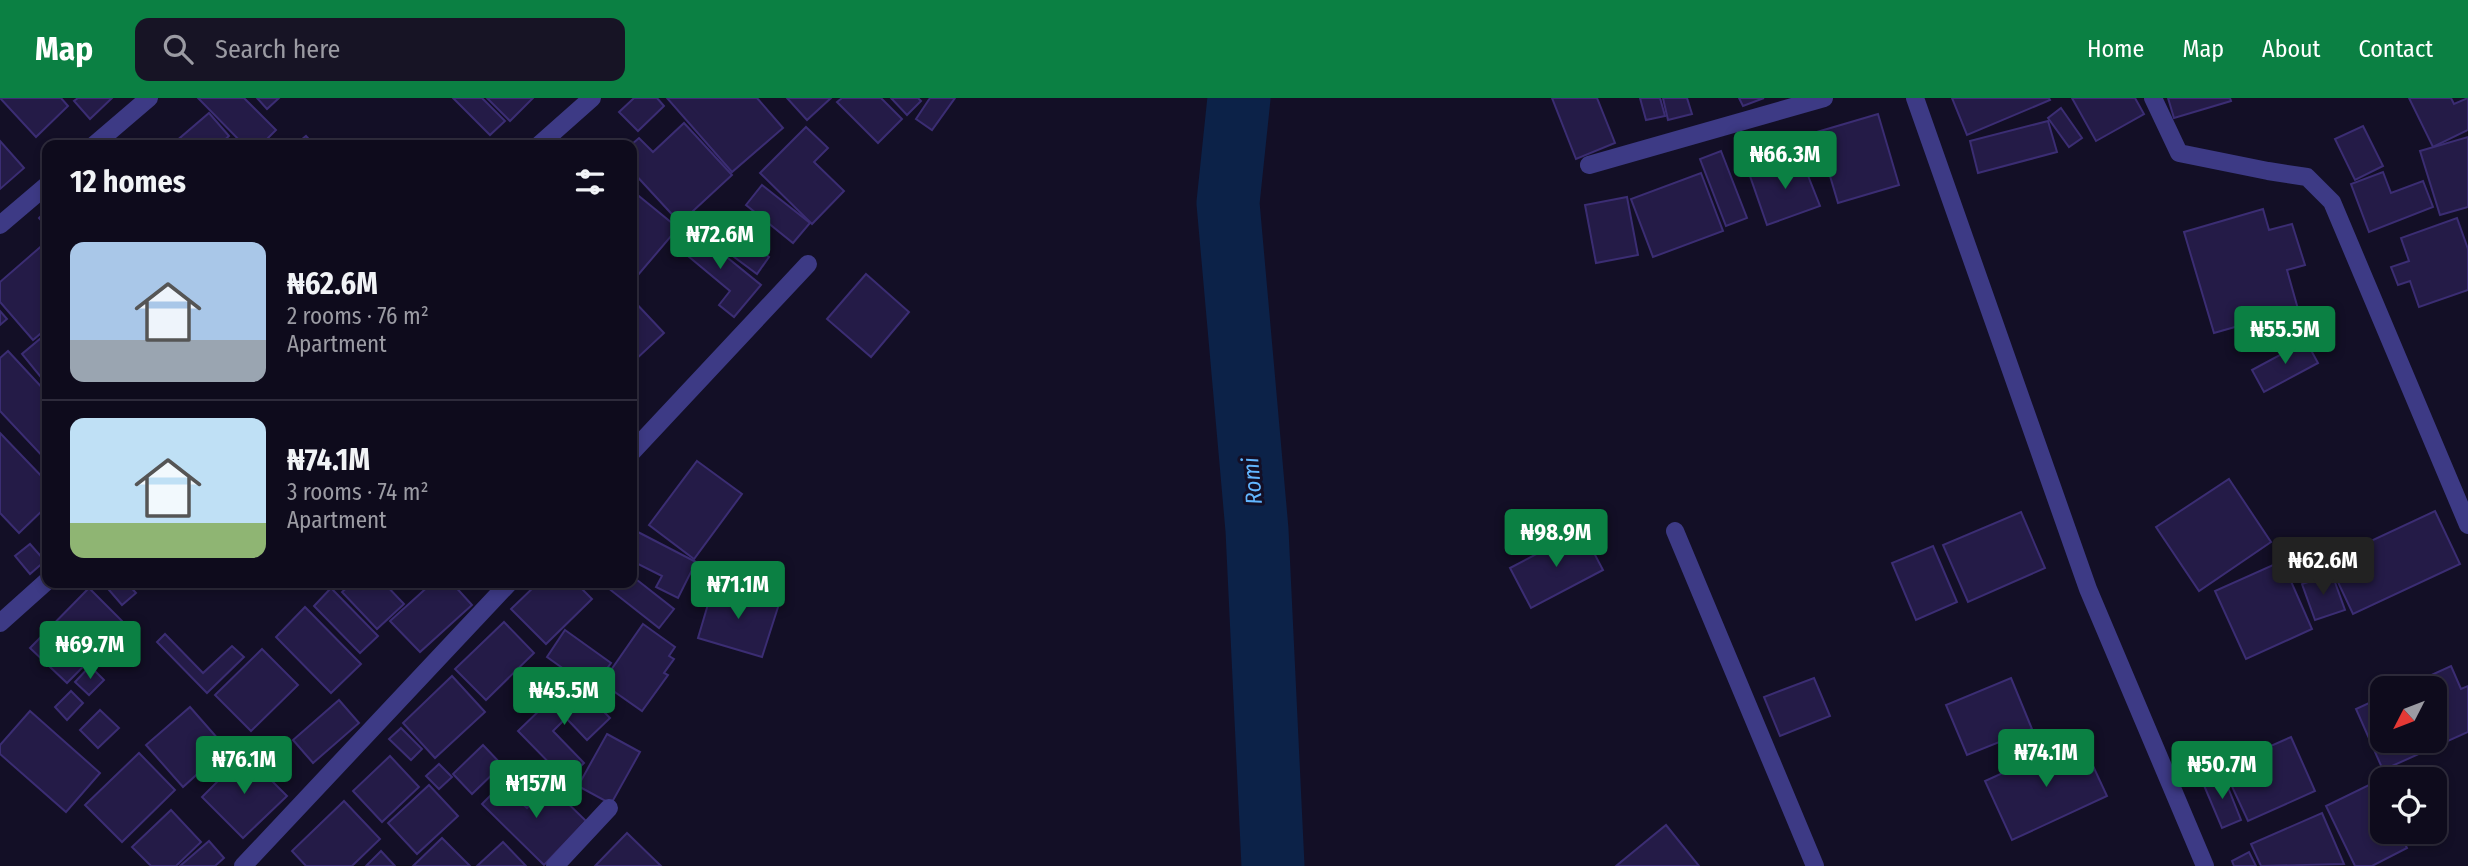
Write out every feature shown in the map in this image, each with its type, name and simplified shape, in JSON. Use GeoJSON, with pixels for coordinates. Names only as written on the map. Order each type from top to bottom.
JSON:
{"type":"FeatureCollection","features":[{"type":"Feature","properties":{"kind":"street"},"geometry":{"type":"LineString","coordinates":[[100,140],[149,98]]}},
{"type":"Feature","properties":{"kind":"street"},"geometry":{"type":"LineString","coordinates":[[545,140],[592,98]]}},
{"type":"Feature","properties":{"kind":"street"},"geometry":{"type":"LineString","coordinates":[[1589,165],[1824,98]]}},
{"type":"Feature","properties":{"kind":"street"},"geometry":{"type":"LineString","coordinates":[[1915,98],[2088,589],[2205,866]]}},
{"type":"Feature","properties":{"kind":"street"},"geometry":{"type":"LineString","coordinates":[[2153,98],[2179,153],[2268,172],[2307,177],[2332,202],[2468,526]]}},
{"type":"Feature","properties":{"kind":"street"},"geometry":{"type":"LineString","coordinates":[[0,225],[42,189]]}},
{"type":"Feature","properties":{"kind":"street"},"geometry":{"type":"LineString","coordinates":[[637,447],[808,264]]}},
{"type":"Feature","properties":{"kind":"street"},"geometry":{"type":"LineString","coordinates":[[1675,531],[1815,866]]}},
{"type":"Feature","properties":{"kind":"street"},"geometry":{"type":"LineString","coordinates":[[0,623],[42,585]]}},
{"type":"Feature","properties":{"kind":"street"},"geometry":{"type":"LineString","coordinates":[[243,866],[504,588]]}},
{"type":"Feature","properties":{"kind":"street"},"geometry":{"type":"LineString","coordinates":[[555,866],[609,808]]}},
{"type":"Feature","properties":{"kind":"building"},"geometry":{"type":"Polygon","coordinates":[[[0,98],[61,98],[68,106],[36,137],[0,98]]]}},
{"type":"Feature","properties":{"kind":"building"},"geometry":{"type":"Polygon","coordinates":[[[78,98],[112,98],[90,119],[74,101],[78,98]]]}},
{"type":"Feature","properties":{"kind":"building"},"geometry":{"type":"Polygon","coordinates":[[[198,98],[244,98],[276,130],[266,140],[239,140],[198,98]]]}},
{"type":"Feature","properties":{"kind":"building"},"geometry":{"type":"Polygon","coordinates":[[[257,98],[279,98],[267,109],[257,98]]]}},
{"type":"Feature","properties":{"kind":"building"},"geometry":{"type":"Polygon","coordinates":[[[453,98],[482,98],[505,121],[490,135],[453,98]]]}},
{"type":"Feature","properties":{"kind":"building"},"geometry":{"type":"Polygon","coordinates":[[[487,98],[533,98],[510,121],[487,98]]]}},
{"type":"Feature","properties":{"kind":"building"},"geometry":{"type":"Polygon","coordinates":[[[634,98],[657,98],[664,106],[638,131],[619,112],[634,98]]]}},
{"type":"Feature","properties":{"kind":"building"},"geometry":{"type":"Polygon","coordinates":[[[667,98],[757,98],[783,128],[732,172],[667,98]]]}},
{"type":"Feature","properties":{"kind":"building"},"geometry":{"type":"Polygon","coordinates":[[[787,98],[831,98],[807,120],[787,98]]]}},
{"type":"Feature","properties":{"kind":"building"},"geometry":{"type":"Polygon","coordinates":[[[842,98],[881,98],[902,119],[878,143],[837,102],[842,98]]]}},
{"type":"Feature","properties":{"kind":"building"},"geometry":{"type":"Polygon","coordinates":[[[891,98],[918,98],[921,101],[907,115],[891,98]]]}},
{"type":"Feature","properties":{"kind":"building"},"geometry":{"type":"Polygon","coordinates":[[[930,98],[955,98],[932,130],[916,119],[930,98]]]}},
{"type":"Feature","properties":{"kind":"building"},"geometry":{"type":"Polygon","coordinates":[[[1552,98],[1597,98],[1615,143],[1576,159],[1552,98]]]}},
{"type":"Feature","properties":{"kind":"building"},"geometry":{"type":"Polygon","coordinates":[[[1640,98],[1660,98],[1665,116],[1646,120],[1640,98]]]}},
{"type":"Feature","properties":{"kind":"building"},"geometry":{"type":"Polygon","coordinates":[[[1663,98],[1687,98],[1692,114],[1668,120],[1663,98]]]}},
{"type":"Feature","properties":{"kind":"building"},"geometry":{"type":"Polygon","coordinates":[[[1739,98],[1764,98],[1743,106],[1739,98]]]}},
{"type":"Feature","properties":{"kind":"building"},"geometry":{"type":"Polygon","coordinates":[[[1952,98],[2049,98],[2050,100],[1967,135],[1952,98]]]}},
{"type":"Feature","properties":{"kind":"building"},"geometry":{"type":"Polygon","coordinates":[[[2072,98],[2135,98],[2144,114],[2096,141],[2072,98]]]}},
{"type":"Feature","properties":{"kind":"building"},"geometry":{"type":"Polygon","coordinates":[[[2168,98],[2230,98],[2231,101],[2174,118],[2168,98]]]}},
{"type":"Feature","properties":{"kind":"building"},"geometry":{"type":"Polygon","coordinates":[[[2409,98],[2451,98],[2454,104],[2468,98],[2468,130],[2433,147],[2409,98]]]}},
{"type":"Feature","properties":{"kind":"building"},"geometry":{"type":"Polygon","coordinates":[[[2061,108],[2082,138],[2069,147],[2048,118],[2061,108]]]}},
{"type":"Feature","properties":{"kind":"building"},"geometry":{"type":"Polygon","coordinates":[[[209,113],[229,136],[225,140],[178,140],[209,113]]]}},
{"type":"Feature","properties":{"kind":"building"},"geometry":{"type":"Polygon","coordinates":[[[1878,114],[1899,185],[1838,203],[1817,132],[1878,114]]]}},
{"type":"Feature","properties":{"kind":"building"},"geometry":{"type":"Polygon","coordinates":[[[2048,121],[2057,152],[1978,173],[1970,141],[2048,121]]]}},
{"type":"Feature","properties":{"kind":"building"},"geometry":{"type":"Polygon","coordinates":[[[684,123],[732,175],[680,223],[637,176],[637,140],[639,138],[653,152],[684,123]]]}},
{"type":"Feature","properties":{"kind":"building"},"geometry":{"type":"Polygon","coordinates":[[[2363,126],[2383,166],[2355,180],[2335,139],[2363,126]]]}},
{"type":"Feature","properties":{"kind":"building"},"geometry":{"type":"Polygon","coordinates":[[[806,127],[828,148],[814,162],[844,191],[812,224],[760,173],[806,127]]]}},
{"type":"Feature","properties":{"kind":"building"},"geometry":{"type":"Polygon","coordinates":[[[2468,137],[2468,207],[2440,215],[2420,151],[2468,137]]]}},
{"type":"Feature","properties":{"kind":"building"},"geometry":{"type":"Polygon","coordinates":[[[0,141],[24,168],[0,189],[0,141]]]}},
{"type":"Feature","properties":{"kind":"building"},"geometry":{"type":"Polygon","coordinates":[[[1721,151],[1747,218],[1726,226],[1700,159],[1721,151]]]}},
{"type":"Feature","properties":{"kind":"building"},"geometry":{"type":"Polygon","coordinates":[[[1801,158],[1820,206],[1767,225],[1750,176],[1801,158]]]}},
{"type":"Feature","properties":{"kind":"building"},"geometry":{"type":"Polygon","coordinates":[[[2383,172],[2391,193],[2423,181],[2433,207],[2369,232],[2351,184],[2383,172]]]}},
{"type":"Feature","properties":{"kind":"building"},"geometry":{"type":"Polygon","coordinates":[[[1701,173],[1723,231],[1653,257],[1631,199],[1701,173]]]}},
{"type":"Feature","properties":{"kind":"building"},"geometry":{"type":"Polygon","coordinates":[[[762,185],[810,223],[793,243],[746,205],[762,185]]]}},
{"type":"Feature","properties":{"kind":"building"},"geometry":{"type":"Polygon","coordinates":[[[637,194],[678,228],[637,276],[637,194]]]}},
{"type":"Feature","properties":{"kind":"building"},"geometry":{"type":"Polygon","coordinates":[[[1627,197],[1638,255],[1596,263],[1585,205],[1627,197]]]}},
{"type":"Feature","properties":{"kind":"building"},"geometry":{"type":"Polygon","coordinates":[[[2263,209],[2269,230],[2292,224],[2305,265],[2287,270],[2298,309],[2214,333],[2184,232],[2263,209]]]}},
{"type":"Feature","properties":{"kind":"building"},"geometry":{"type":"Polygon","coordinates":[[[2457,218],[2468,249],[2468,290],[2419,307],[2410,281],[2398,285],[2391,267],[2409,261],[2401,238],[2457,218]]]}},
{"type":"Feature","properties":{"kind":"building"},"geometry":{"type":"Polygon","coordinates":[[[691,228],[761,285],[734,317],[719,305],[730,291],[676,246],[691,228]]]}},
{"type":"Feature","properties":{"kind":"building"},"geometry":{"type":"Polygon","coordinates":[[[734,231],[769,257],[757,274],[722,248],[734,231]]]}},
{"type":"Feature","properties":{"kind":"building"},"geometry":{"type":"Polygon","coordinates":[[[42,246],[42,332],[33,340],[0,302],[0,282],[42,246]]]}},
{"type":"Feature","properties":{"kind":"building"},"geometry":{"type":"Polygon","coordinates":[[[866,274],[909,312],[871,357],[827,319],[866,274]]]}},
{"type":"Feature","properties":{"kind":"building"},"geometry":{"type":"Polygon","coordinates":[[[637,304],[664,333],[637,358],[637,304]]]}},
{"type":"Feature","properties":{"kind":"building"},"geometry":{"type":"Polygon","coordinates":[[[0,311],[7,319],[0,325],[0,311]]]}},
{"type":"Feature","properties":{"kind":"building"},"geometry":{"type":"Polygon","coordinates":[[[42,337],[42,379],[22,354],[42,337]]]}},
{"type":"Feature","properties":{"kind":"building"},"geometry":{"type":"Polygon","coordinates":[[[2306,341],[2318,363],[2264,392],[2252,370],[2306,341]]]}},
{"type":"Feature","properties":{"kind":"building"},"geometry":{"type":"Polygon","coordinates":[[[8,351],[42,388],[42,456],[0,411],[0,358],[8,351]]]}},
{"type":"Feature","properties":{"kind":"building"},"geometry":{"type":"Polygon","coordinates":[[[0,433],[42,477],[42,511],[19,533],[0,513],[0,433]]]}},
{"type":"Feature","properties":{"kind":"building"},"geometry":{"type":"Polygon","coordinates":[[[697,461],[742,494],[694,559],[649,525],[697,461]]]}},
{"type":"Feature","properties":{"kind":"building"},"geometry":{"type":"Polygon","coordinates":[[[2229,479],[2271,542],[2199,591],[2156,527],[2229,479]]]}},
{"type":"Feature","properties":{"kind":"building"},"geometry":{"type":"Polygon","coordinates":[[[2435,511],[2460,564],[2353,614],[2328,561],[2435,511]]]}},
{"type":"Feature","properties":{"kind":"building"},"geometry":{"type":"Polygon","coordinates":[[[2021,512],[2045,568],[1968,602],[1943,545],[2021,512]]]}},
{"type":"Feature","properties":{"kind":"building"},"geometry":{"type":"Polygon","coordinates":[[[1582,530],[1603,570],[1531,608],[1510,568],[1582,530]]]}},
{"type":"Feature","properties":{"kind":"building"},"geometry":{"type":"Polygon","coordinates":[[[637,532],[696,562],[678,598],[656,587],[662,576],[637,564],[637,532]]]}},
{"type":"Feature","properties":{"kind":"building"},"geometry":{"type":"Polygon","coordinates":[[[30,544],[42,558],[42,564],[30,574],[15,556],[30,544]]]}},
{"type":"Feature","properties":{"kind":"building"},"geometry":{"type":"Polygon","coordinates":[[[1933,546],[1957,602],[1916,620],[1892,563],[1933,546]]]}},
{"type":"Feature","properties":{"kind":"building"},"geometry":{"type":"Polygon","coordinates":[[[2282,561],[2312,629],[2246,659],[2215,591],[2282,561]]]}},
{"type":"Feature","properties":{"kind":"building"},"geometry":{"type":"Polygon","coordinates":[[[2332,574],[2345,610],[2315,620],[2302,584],[2332,574]]]}},
{"type":"Feature","properties":{"kind":"building"},"geometry":{"type":"Polygon","coordinates":[[[637,580],[674,609],[659,628],[608,588],[637,588],[637,580]]]}},
{"type":"Feature","properties":{"kind":"building"},"geometry":{"type":"Polygon","coordinates":[[[714,584],[779,604],[762,657],[698,638],[714,584]]]}},
{"type":"Feature","properties":{"kind":"building"},"geometry":{"type":"Polygon","coordinates":[[[89,588],[125,624],[67,683],[30,648],[89,588]]]}},
{"type":"Feature","properties":{"kind":"building"},"geometry":{"type":"Polygon","coordinates":[[[107,588],[132,588],[136,593],[122,605],[107,588]]]}},
{"type":"Feature","properties":{"kind":"building"},"geometry":{"type":"Polygon","coordinates":[[[331,588],[378,636],[360,653],[314,606],[331,588]]]}},
{"type":"Feature","properties":{"kind":"building"},"geometry":{"type":"Polygon","coordinates":[[[346,588],[389,588],[404,604],[377,629],[342,592],[346,588]]]}},
{"type":"Feature","properties":{"kind":"building"},"geometry":{"type":"Polygon","coordinates":[[[426,588],[457,588],[472,605],[420,652],[390,621],[426,588]]]}},
{"type":"Feature","properties":{"kind":"building"},"geometry":{"type":"Polygon","coordinates":[[[533,588],[581,588],[592,599],[546,644],[511,609],[533,588]]]}},
{"type":"Feature","properties":{"kind":"building"},"geometry":{"type":"Polygon","coordinates":[[[305,607],[361,664],[331,693],[276,637],[305,607]]]}},
{"type":"Feature","properties":{"kind":"building"},"geometry":{"type":"Polygon","coordinates":[[[504,622],[534,653],[486,700],[455,669],[504,622]]]}},
{"type":"Feature","properties":{"kind":"building"},"geometry":{"type":"Polygon","coordinates":[[[643,624],[675,647],[669,656],[674,659],[664,673],[668,675],[642,711],[602,683],[643,624]]]}},
{"type":"Feature","properties":{"kind":"building"},"geometry":{"type":"Polygon","coordinates":[[[565,630],[611,663],[592,689],[547,657],[565,630]]]}},
{"type":"Feature","properties":{"kind":"building"},"geometry":{"type":"Polygon","coordinates":[[[165,634],[203,673],[232,646],[244,657],[207,693],[157,642],[165,634]]]}},
{"type":"Feature","properties":{"kind":"building"},"geometry":{"type":"Polygon","coordinates":[[[262,649],[298,685],[251,731],[215,695],[262,649]]]}},
{"type":"Feature","properties":{"kind":"building"},"geometry":{"type":"Polygon","coordinates":[[[90,666],[104,680],[89,695],[75,682],[90,666]]]}},
{"type":"Feature","properties":{"kind":"building"},"geometry":{"type":"Polygon","coordinates":[[[2451,666],[2461,689],[2468,686],[2468,732],[2447,741],[2447,676],[2429,676],[2451,666]]]}},
{"type":"Feature","properties":{"kind":"building"},"geometry":{"type":"Polygon","coordinates":[[[452,676],[485,712],[435,758],[403,723],[452,676]]]}},
{"type":"Feature","properties":{"kind":"building"},"geometry":{"type":"Polygon","coordinates":[[[1814,678],[1830,716],[1780,736],[1764,697],[1814,678]]]}},
{"type":"Feature","properties":{"kind":"building"},"geometry":{"type":"Polygon","coordinates":[[[2011,678],[2032,729],[1967,755],[1946,705],[2011,678]]]}},
{"type":"Feature","properties":{"kind":"building"},"geometry":{"type":"Polygon","coordinates":[[[572,679],[610,718],[587,740],[566,718],[553,731],[584,763],[566,780],[518,731],[572,679]]]}},
{"type":"Feature","properties":{"kind":"building"},"geometry":{"type":"Polygon","coordinates":[[[71,691],[83,703],[67,720],[55,707],[71,691]]]}},
{"type":"Feature","properties":{"kind":"building"},"geometry":{"type":"Polygon","coordinates":[[[339,700],[359,723],[313,763],[293,740],[339,700]]]}},
{"type":"Feature","properties":{"kind":"building"},"geometry":{"type":"Polygon","coordinates":[[[2370,703],[2370,741],[2356,709],[2370,703]]]}},
{"type":"Feature","properties":{"kind":"building"},"geometry":{"type":"Polygon","coordinates":[[[190,707],[226,748],[183,787],[146,745],[190,707]]]}},
{"type":"Feature","properties":{"kind":"building"},"geometry":{"type":"Polygon","coordinates":[[[100,710],[119,728],[98,748],[80,730],[100,710]]]}},
{"type":"Feature","properties":{"kind":"building"},"geometry":{"type":"Polygon","coordinates":[[[30,711],[100,773],[66,812],[0,754],[0,745],[30,711]]]}},
{"type":"Feature","properties":{"kind":"building"},"geometry":{"type":"Polygon","coordinates":[[[401,728],[422,749],[411,760],[389,739],[401,728]]]}},
{"type":"Feature","properties":{"kind":"building"},"geometry":{"type":"Polygon","coordinates":[[[607,734],[640,752],[611,804],[578,786],[607,734]]]}},
{"type":"Feature","properties":{"kind":"building"},"geometry":{"type":"Polygon","coordinates":[[[2291,737],[2315,791],[2248,821],[2223,767],[2291,737]]]}},
{"type":"Feature","properties":{"kind":"building"},"geometry":{"type":"Polygon","coordinates":[[[2080,738],[2107,796],[2012,840],[1985,781],[2080,738]]]}},
{"type":"Feature","properties":{"kind":"building"},"geometry":{"type":"Polygon","coordinates":[[[483,745],[502,765],[472,794],[453,774],[483,745]]]}},
{"type":"Feature","properties":{"kind":"building"},"geometry":{"type":"Polygon","coordinates":[[[139,753],[175,790],[122,842],[85,805],[139,753]]]}},
{"type":"Feature","properties":{"kind":"building"},"geometry":{"type":"Polygon","coordinates":[[[2375,753],[2421,753],[2390,767],[2382,767],[2375,753]]]}},
{"type":"Feature","properties":{"kind":"building"},"geometry":{"type":"Polygon","coordinates":[[[245,754],[287,796],[243,838],[202,797],[245,754]]]}},
{"type":"Feature","properties":{"kind":"building"},"geometry":{"type":"Polygon","coordinates":[[[390,756],[419,787],[382,822],[353,791],[390,756]]]}},
{"type":"Feature","properties":{"kind":"building"},"geometry":{"type":"Polygon","coordinates":[[[439,764],[452,777],[439,789],[426,776],[439,764]]]}},
{"type":"Feature","properties":{"kind":"building"},"geometry":{"type":"Polygon","coordinates":[[[2223,775],[2241,820],[2222,828],[2203,783],[2223,775]]]}},
{"type":"Feature","properties":{"kind":"building"},"geometry":{"type":"Polygon","coordinates":[[[502,784],[527,808],[549,785],[586,821],[544,865],[482,804],[502,784]]]}},
{"type":"Feature","properties":{"kind":"building"},"geometry":{"type":"Polygon","coordinates":[[[2370,784],[2370,844],[2405,844],[2407,848],[2372,866],[2355,866],[2326,806],[2370,784]]]}},
{"type":"Feature","properties":{"kind":"building"},"geometry":{"type":"Polygon","coordinates":[[[429,785],[458,816],[417,854],[388,823],[429,785]]]}},
{"type":"Feature","properties":{"kind":"building"},"geometry":{"type":"Polygon","coordinates":[[[344,801],[380,839],[352,866],[306,866],[292,851],[344,801]]]}},
{"type":"Feature","properties":{"kind":"building"},"geometry":{"type":"Polygon","coordinates":[[[171,810],[201,842],[176,866],[151,866],[132,847],[171,810]]]}},
{"type":"Feature","properties":{"kind":"building"},"geometry":{"type":"Polygon","coordinates":[[[2322,813],[2344,864],[2261,866],[2251,844],[2322,813]]]}},
{"type":"Feature","properties":{"kind":"building"},"geometry":{"type":"Polygon","coordinates":[[[1666,825],[1699,866],[1616,866],[1666,825]]]}},
{"type":"Feature","properties":{"kind":"building"},"geometry":{"type":"Polygon","coordinates":[[[627,833],[661,866],[595,866],[627,833]]]}},
{"type":"Feature","properties":{"kind":"building"},"geometry":{"type":"Polygon","coordinates":[[[442,838],[470,866],[413,866],[442,838]]]}},
{"type":"Feature","properties":{"kind":"building"},"geometry":{"type":"Polygon","coordinates":[[[209,841],[224,858],[215,866],[180,866],[209,841]]]}},
{"type":"Feature","properties":{"kind":"building"},"geometry":{"type":"Polygon","coordinates":[[[503,842],[526,866],[477,866],[503,842]]]}},
{"type":"Feature","properties":{"kind":"building"},"geometry":{"type":"Polygon","coordinates":[[[381,851],[395,866],[366,866],[381,851]]]}},
{"type":"Feature","properties":{"kind":"building"},"geometry":{"type":"Polygon","coordinates":[[[2249,852],[2256,866],[2234,866],[2232,861],[2249,852]]]}},
{"type":"Feature","properties":{"kind":"waterway","name":"Romi"},"geometry":{"type":"LineString","coordinates":[[1239,98],[1228,203],[1257,530],[1273,866]]}}]}
